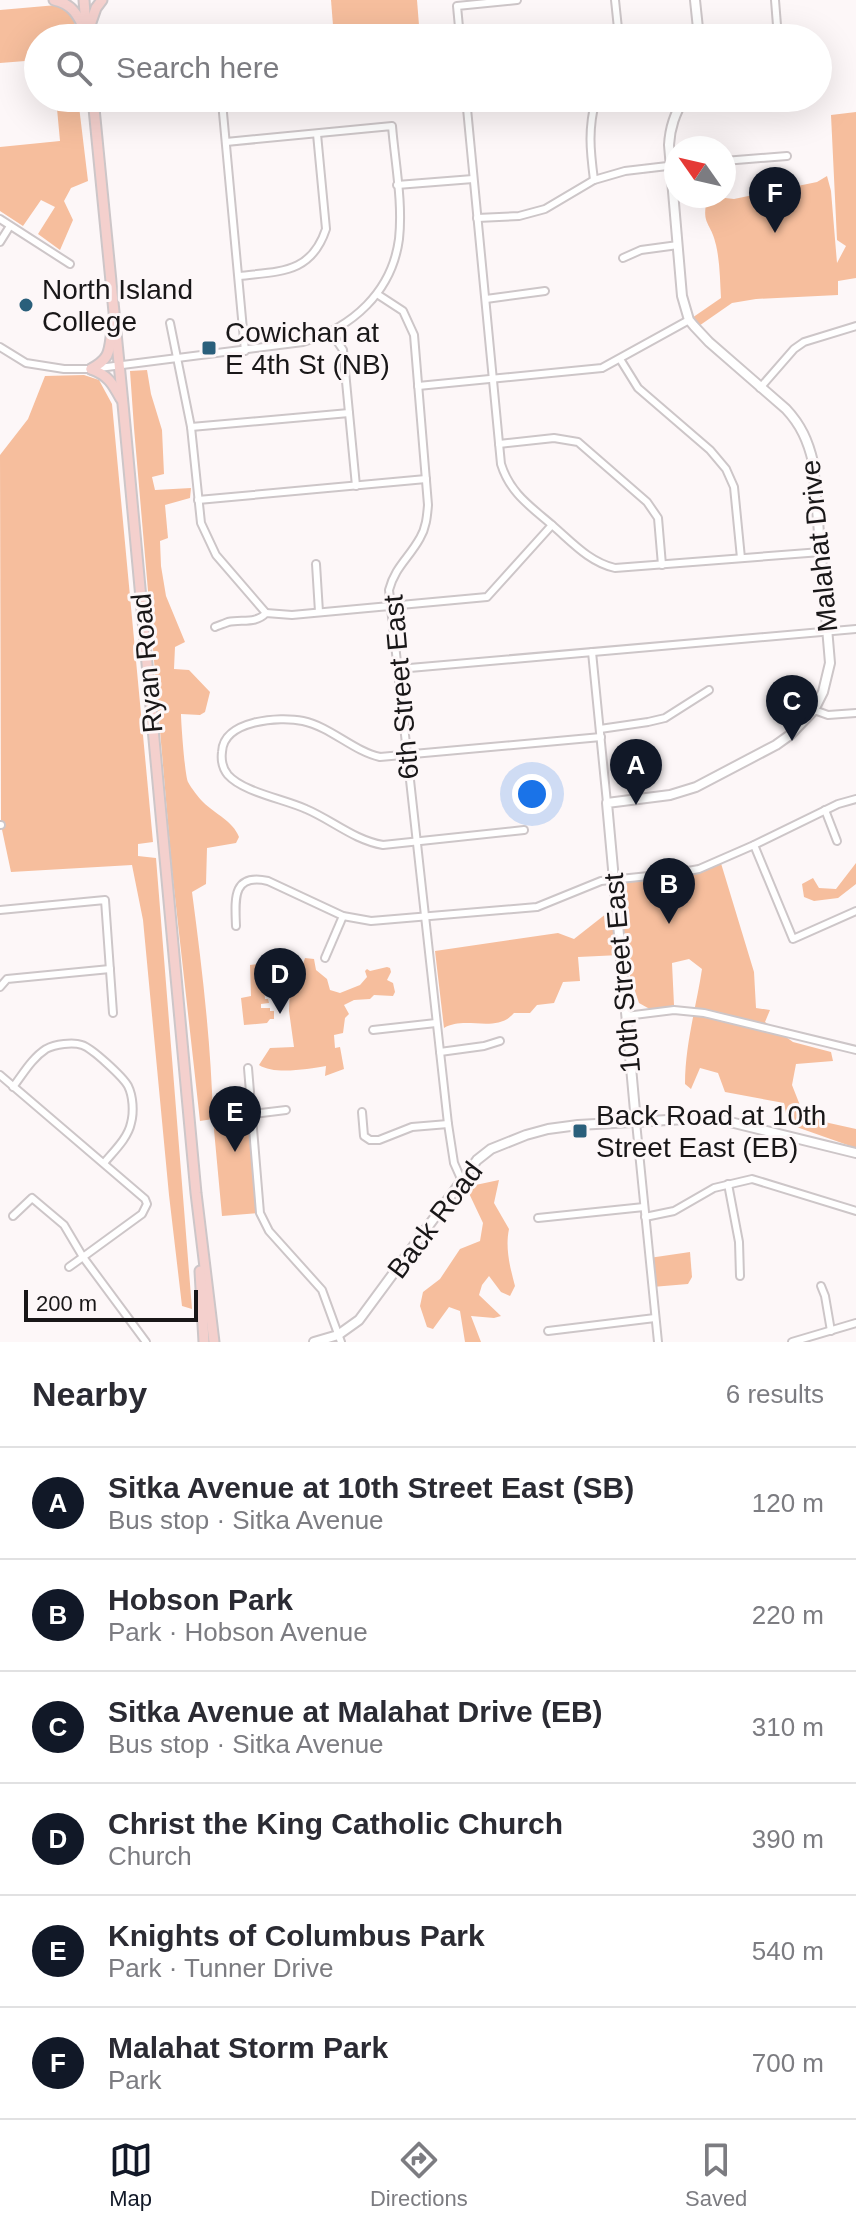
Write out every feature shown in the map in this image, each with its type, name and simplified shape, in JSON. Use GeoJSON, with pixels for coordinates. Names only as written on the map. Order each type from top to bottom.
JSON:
{"type":"FeatureCollection","features":[{"type":"Feature","properties":{"kind":"main road"},"geometry":{"type":"LineString","coordinates":[[54,0],[72,8],[82,24]]}},
{"type":"Feature","properties":{"kind":"main road"},"geometry":{"type":"LineString","coordinates":[[84,0],[86,24]]}},
{"type":"Feature","properties":{"kind":"main road"},"geometry":{"type":"LineString","coordinates":[[91,24],[102,0]]}},
{"type":"Feature","properties":{"kind":"main road","name":"Ryan Road"},"geometry":{"type":"LineString","coordinates":[[94,112],[199,1228],[217,1342]]}},
{"type":"Feature","properties":{"kind":"main road"},"geometry":{"type":"LineString","coordinates":[[91,369],[103,362],[109,352],[114,313]]}},
{"type":"Feature","properties":{"kind":"main road"},"geometry":{"type":"LineString","coordinates":[[91,369],[111,380],[123,404]]}},
{"type":"Feature","properties":{"kind":"main road","name":"Ryan Road"},"geometry":{"type":"LineString","coordinates":[[199,1228],[204,1342]]}},
{"type":"Feature","properties":{"kind":"street"},"geometry":{"type":"LineString","coordinates":[[459,24],[457,6],[517,0]]}},
{"type":"Feature","properties":{"kind":"street"},"geometry":{"type":"LineString","coordinates":[[615,0],[618,24]]}},
{"type":"Feature","properties":{"kind":"street"},"geometry":{"type":"LineString","coordinates":[[695,0],[698,24]]}},
{"type":"Feature","properties":{"kind":"street"},"geometry":{"type":"LineString","coordinates":[[775,0],[777,24]]}},
{"type":"Feature","properties":{"kind":"street"},"geometry":{"type":"LineString","coordinates":[[223,112],[245,351]]}},
{"type":"Feature","properties":{"kind":"street"},"geometry":{"type":"LineString","coordinates":[[467,112],[501,464],[513,491],[589,558],[615,568],[821,552]]}},
{"type":"Feature","properties":{"kind":"street"},"geometry":{"type":"LineString","coordinates":[[592,112],[589,146],[594,180]]}},
{"type":"Feature","properties":{"kind":"street"},"geometry":{"type":"LineString","coordinates":[[670,136],[676,112]]}},
{"type":"Feature","properties":{"kind":"street"},"geometry":{"type":"LineString","coordinates":[[0,347],[26,363],[64,369],[91,369],[303,342],[331,332],[357,316],[377,294],[394,261],[399,237],[392,126],[226,142]]}},
{"type":"Feature","properties":{"kind":"street"},"geometry":{"type":"LineString","coordinates":[[239,276],[295,267],[306,261],[321,242],[326,229],[317,134]]}},
{"type":"Feature","properties":{"kind":"street"},"geometry":{"type":"LineString","coordinates":[[736,160],[787,156]]}},
{"type":"Feature","properties":{"kind":"street"},"geometry":{"type":"LineString","coordinates":[[477,218],[519,216],[545,209],[594,180],[625,171],[664,167]]}},
{"type":"Feature","properties":{"kind":"street"},"geometry":{"type":"LineString","coordinates":[[397,185],[473,179]]}},
{"type":"Feature","properties":{"kind":"street"},"geometry":{"type":"LineString","coordinates":[[418,386],[602,368],[689,320],[682,296],[676,208]]}},
{"type":"Feature","properties":{"kind":"street"},"geometry":{"type":"LineString","coordinates":[[0,219],[70,264]]}},
{"type":"Feature","properties":{"kind":"street"},"geometry":{"type":"LineString","coordinates":[[0,242],[10,226]]}},
{"type":"Feature","properties":{"kind":"street"},"geometry":{"type":"LineString","coordinates":[[623,258],[641,250],[678,245]]}},
{"type":"Feature","properties":{"kind":"street"},"geometry":{"type":"LineString","coordinates":[[486,299],[545,291]]}},
{"type":"Feature","properties":{"kind":"street","name":"6th Street East"},"geometry":{"type":"LineString","coordinates":[[377,294],[403,311],[414,335],[428,505],[421,537],[394,573],[389,590],[448,1124],[454,1163],[462,1181]]}},
{"type":"Feature","properties":{"kind":"street","name":"Malahat Drive"},"geometry":{"type":"LineString","coordinates":[[689,320],[794,419],[810,447],[830,663],[823,692],[814,710]]}},
{"type":"Feature","properties":{"kind":"street"},"geometry":{"type":"LineString","coordinates":[[170,323],[191,427],[201,523],[216,555],[266,613],[292,615],[487,597],[552,525]]}},
{"type":"Feature","properties":{"kind":"street"},"geometry":{"type":"LineString","coordinates":[[760,388],[804,342],[856,326]]}},
{"type":"Feature","properties":{"kind":"street"},"geometry":{"type":"LineString","coordinates":[[331,332],[343,350],[356,486]]}},
{"type":"Feature","properties":{"kind":"street"},"geometry":{"type":"LineString","coordinates":[[620,359],[638,388],[710,450],[726,469],[734,487],[741,558]]}},
{"type":"Feature","properties":{"kind":"street"},"geometry":{"type":"LineString","coordinates":[[191,427],[349,413]]}},
{"type":"Feature","properties":{"kind":"street"},"geometry":{"type":"LineString","coordinates":[[499,444],[554,438],[578,442],[647,502],[658,518],[662,565]]}},
{"type":"Feature","properties":{"kind":"street"},"geometry":{"type":"LineString","coordinates":[[198,500],[426,479]]}},
{"type":"Feature","properties":{"kind":"street"},"geometry":{"type":"LineString","coordinates":[[316,564],[319,612]]}},
{"type":"Feature","properties":{"kind":"street"},"geometry":{"type":"LineString","coordinates":[[215,627],[227,622],[256,620],[266,613]]}},
{"type":"Feature","properties":{"kind":"street"},"geometry":{"type":"LineString","coordinates":[[398,669],[856,629]]}},
{"type":"Feature","properties":{"kind":"street","name":"10th Street East"},"geometry":{"type":"LineString","coordinates":[[592,652],[658,1342]]}},
{"type":"Feature","properties":{"kind":"street"},"geometry":{"type":"LineString","coordinates":[[524,830],[383,845],[372,843],[308,809],[239,784],[227,774],[221,748],[229,734],[238,727],[253,722],[293,720],[305,721],[367,754],[380,757],[601,733],[665,718],[709,690]]}},
{"type":"Feature","properties":{"kind":"street"},"geometry":{"type":"LineString","coordinates":[[607,803],[670,795],[696,787],[776,745],[814,710],[828,715],[856,713]]}},
{"type":"Feature","properties":{"kind":"street"},"geometry":{"type":"LineString","coordinates":[[236,926],[237,890],[245,882],[256,878],[343,916],[371,921],[537,907],[601,881],[699,869],[825,810],[856,799]]}},
{"type":"Feature","properties":{"kind":"street"},"geometry":{"type":"LineString","coordinates":[[825,810],[837,841]]}},
{"type":"Feature","properties":{"kind":"street"},"geometry":{"type":"LineString","coordinates":[[754,845],[793,939],[856,911]]}},
{"type":"Feature","properties":{"kind":"street"},"geometry":{"type":"LineString","coordinates":[[0,910],[105,900],[113,1013]]}},
{"type":"Feature","properties":{"kind":"street"},"geometry":{"type":"LineString","coordinates":[[325,958],[343,916]]}},
{"type":"Feature","properties":{"kind":"street"},"geometry":{"type":"LineString","coordinates":[[0,987],[7,979],[110,969]]}},
{"type":"Feature","properties":{"kind":"street"},"geometry":{"type":"LineString","coordinates":[[626,1016],[674,1010],[704,1013],[856,1050]]}},
{"type":"Feature","properties":{"kind":"street"},"geometry":{"type":"LineString","coordinates":[[373,1030],[436,1023]]}},
{"type":"Feature","properties":{"kind":"street"},"geometry":{"type":"LineString","coordinates":[[440,1052],[500,1041]]}},
{"type":"Feature","properties":{"kind":"street"},"geometry":{"type":"LineString","coordinates":[[13,1087],[31,1063],[48,1048],[65,1044],[83,1045],[120,1075],[130,1089],[131,1126],[104,1163]]}},
{"type":"Feature","properties":{"kind":"street"},"geometry":{"type":"LineString","coordinates":[[248,1068],[260,1213],[269,1231],[322,1290],[339,1338]]}},
{"type":"Feature","properties":{"kind":"street"},"geometry":{"type":"LineString","coordinates":[[0,1075],[104,1163],[147,1204],[142,1214],[69,1267]]}},
{"type":"Feature","properties":{"kind":"street"},"geometry":{"type":"LineString","coordinates":[[253,1114],[286,1110]]}},
{"type":"Feature","properties":{"kind":"street"},"geometry":{"type":"LineString","coordinates":[[362,1112],[364,1136],[370,1140],[379,1140],[412,1127],[448,1124]]}},
{"type":"Feature","properties":{"kind":"street","name":"Back Road"},"geometry":{"type":"LineString","coordinates":[[314,1342],[339,1338],[365,1313],[477,1160],[491,1149],[526,1135],[578,1125],[722,1120],[856,1153]]}},
{"type":"Feature","properties":{"kind":"street"},"geometry":{"type":"LineString","coordinates":[[645,1217],[674,1211],[714,1188],[752,1179],[856,1211]]}},
{"type":"Feature","properties":{"kind":"street"},"geometry":{"type":"LineString","coordinates":[[728,1184],[739,1242],[740,1276]]}},
{"type":"Feature","properties":{"kind":"street"},"geometry":{"type":"LineString","coordinates":[[13,1216],[32,1198],[64,1225],[83,1257],[146,1342]]}},
{"type":"Feature","properties":{"kind":"street"},"geometry":{"type":"LineString","coordinates":[[538,1218],[644,1207]]}},
{"type":"Feature","properties":{"kind":"street"},"geometry":{"type":"LineString","coordinates":[[821,1286],[831,1331]]}},
{"type":"Feature","properties":{"kind":"street"},"geometry":{"type":"LineString","coordinates":[[548,1331],[655,1318]]}},
{"type":"Feature","properties":{"kind":"street"},"geometry":{"type":"LineString","coordinates":[[792,1342],[856,1323]]}},
{"type":"Feature","properties":{"kind":"shaded area"},"geometry":{"type":"Polygon","coordinates":[[[331,0],[417,0],[419,24],[333,24],[331,0]]]}},
{"type":"Feature","properties":{"kind":"shaded area"},"geometry":{"type":"Polygon","coordinates":[[[57,5],[74,17],[75,24],[24,24],[24,61],[0,63],[0,10],[57,5]]]}},
{"type":"Feature","properties":{"kind":"shaded area"},"geometry":{"type":"Polygon","coordinates":[[[57,112],[80,112],[88,181],[71,188],[64,201],[73,220],[60,250],[38,234],[55,207],[41,200],[23,226],[0,211],[0,147],[60,141],[57,112]]]}},
{"type":"Feature","properties":{"kind":"shaded area"},"geometry":{"type":"Polygon","coordinates":[[[856,112],[856,278],[838,281],[838,295],[732,303],[696,328],[689,320],[721,298],[717,251],[706,218],[706,208],[736,208],[736,199],[817,182],[827,176],[837,263],[846,246],[837,240],[831,115],[856,112]]]}},
{"type":"Feature","properties":{"kind":"shaded area"},"geometry":{"type":"Polygon","coordinates":[[[147,370],[162,430],[164,474],[152,477],[155,490],[191,488],[190,498],[165,505],[168,538],[160,541],[166,596],[185,642],[175,647],[174,669],[189,670],[210,692],[205,712],[200,715],[181,714],[187,778],[201,800],[228,822],[239,837],[236,843],[207,848],[206,884],[192,892],[206,1005],[213,1118],[253,1114],[260,1213],[222,1216],[213,1119],[200,1121],[172,870],[134,428],[130,371],[147,370]]]}},
{"type":"Feature","properties":{"kind":"shaded area"},"geometry":{"type":"Polygon","coordinates":[[[84,375],[99,380],[112,404],[153,842],[138,844],[138,856],[156,858],[192,1309],[182,1306],[143,920],[132,865],[11,872],[1,825],[0,455],[28,419],[45,376],[84,375]]]}},
{"type":"Feature","properties":{"kind":"shaded area"},"geometry":{"type":"Polygon","coordinates":[[[720,860],[754,972],[756,1008],[770,1010],[765,1022],[793,1042],[831,1052],[833,1061],[796,1064],[792,1085],[803,1113],[856,1129],[856,1148],[788,1124],[784,1103],[725,1092],[718,1073],[700,1068],[691,1089],[685,1084],[702,969],[689,959],[672,963],[674,1005],[655,1012],[639,1003],[620,955],[578,957],[580,981],[563,982],[554,1003],[537,1005],[530,1013],[514,1013],[498,1022],[452,1024],[444,1028],[435,951],[558,933],[574,939],[616,906],[614,879],[677,873],[720,860]]]}},
{"type":"Feature","properties":{"kind":"shaded area"},"geometry":{"type":"Polygon","coordinates":[[[856,863],[856,884],[838,898],[814,901],[804,897],[802,884],[813,878],[819,888],[836,889],[856,863]]]}},
{"type":"Feature","properties":{"kind":"shaded area"},"geometry":{"type":"Polygon","coordinates":[[[305,958],[314,959],[316,970],[327,979],[330,990],[340,993],[360,985],[367,977],[367,969],[387,967],[391,972],[387,980],[393,983],[395,992],[393,996],[374,995],[370,999],[354,1000],[344,1005],[349,1014],[345,1018],[343,1033],[334,1035],[335,1048],[340,1047],[344,1069],[325,1076],[326,1066],[282,1071],[259,1065],[270,1048],[294,1047],[289,1011],[290,984],[287,981],[266,982],[264,986],[265,999],[269,1003],[261,1004],[261,1008],[274,1011],[274,1019],[267,1023],[244,1025],[241,998],[251,996],[250,965],[283,961],[303,964],[305,958]]]}},
{"type":"Feature","properties":{"kind":"shaded area"},"geometry":{"type":"Polygon","coordinates":[[[499,1180],[494,1203],[509,1229],[508,1250],[515,1286],[510,1296],[501,1292],[489,1276],[479,1295],[501,1316],[471,1316],[481,1342],[465,1342],[460,1311],[449,1307],[433,1329],[427,1327],[420,1306],[423,1292],[440,1279],[460,1249],[480,1241],[483,1223],[466,1187],[499,1180]]]}},
{"type":"Feature","properties":{"kind":"shaded area"},"geometry":{"type":"Polygon","coordinates":[[[690,1252],[692,1277],[688,1284],[652,1287],[649,1258],[690,1252]]]}},
{"type":"Feature","properties":{"kind":"place","name":"Malahat Storm Park"},"geometry":{"type":"Point","coordinates":[775,233]}},
{"type":"Feature","properties":{"kind":"place","name":"North Island College"},"geometry":{"type":"Point","coordinates":[26,305]}},
{"type":"Feature","properties":{"kind":"place","name":"Cowichan at E 4th St (NB)"},"geometry":{"type":"Point","coordinates":[209,348]}},
{"type":"Feature","properties":{"kind":"place","name":"Sitka Avenue at Malahat Drive (EB)"},"geometry":{"type":"Point","coordinates":[792,741]}},
{"type":"Feature","properties":{"kind":"place","name":"Sitka Avenue at 10th Street East (SB)"},"geometry":{"type":"Point","coordinates":[636,805]}},
{"type":"Feature","properties":{"kind":"place","name":"Hobson Park"},"geometry":{"type":"Point","coordinates":[669,924]}},
{"type":"Feature","properties":{"kind":"place","name":"Christ the King Catholic Church"},"geometry":{"type":"Point","coordinates":[280,1014]}},
{"type":"Feature","properties":{"kind":"place","name":"Back Road at 10th Street East (EB)"},"geometry":{"type":"Point","coordinates":[580,1131]}},
{"type":"Feature","properties":{"kind":"place","name":"Knights of Columbus Park"},"geometry":{"type":"Point","coordinates":[235,1152]}}]}
